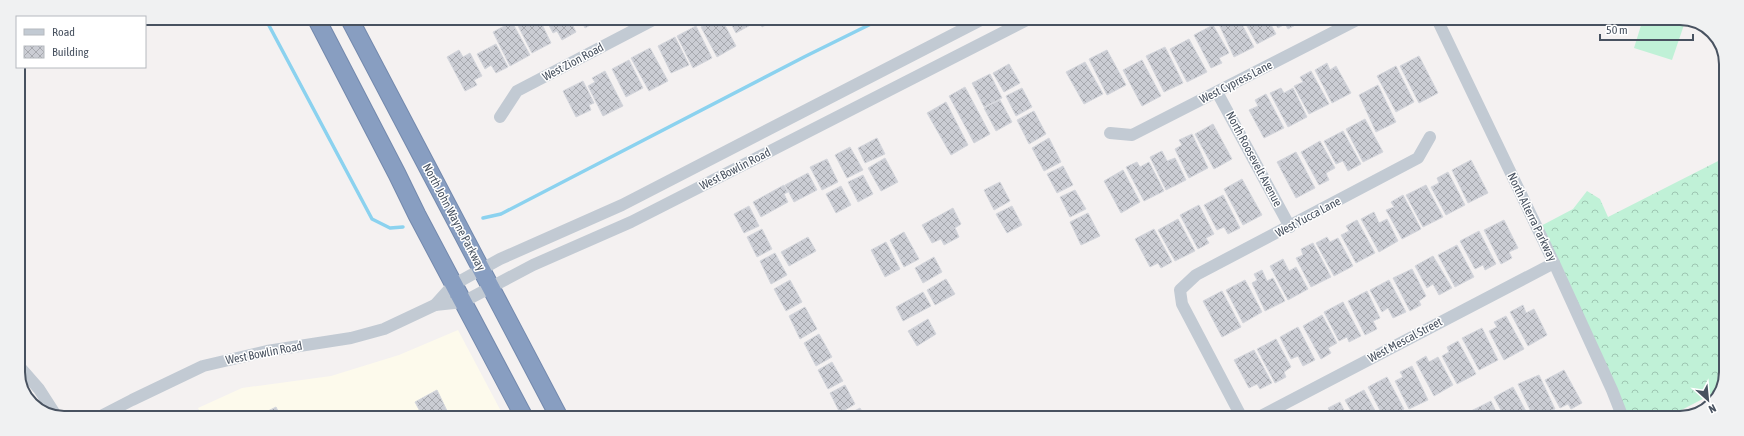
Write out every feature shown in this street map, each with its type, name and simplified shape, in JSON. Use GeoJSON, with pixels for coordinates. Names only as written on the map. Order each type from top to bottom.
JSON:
{"type":"FeatureCollection","features":[{"type":"Feature","properties":{"kind":"highway"},"geometry":{"type":"LineString","coordinates":[[320,25],[453,285],[521,411]]}},
{"type":"Feature","properties":{"kind":"highway","name":"North John Wayne Parkway"},"geometry":{"type":"LineString","coordinates":[[353,25],[492,287],[556,411]]}},
{"type":"Feature","properties":{"kind":"street","name":"West Zion Road"},"geometry":{"type":"LineString","coordinates":[[500,117],[517,91],[643,25]]}},
{"type":"Feature","properties":{"kind":"street","name":"West Bowlin Road"},"geometry":{"type":"LineString","coordinates":[[435,305],[453,285],[482,269],[525,247],[622,205],[969,25]]}},
{"type":"Feature","properties":{"kind":"street","name":"West Bowlin Road"},"geometry":{"type":"LineString","coordinates":[[111,411],[203,366],[267,351],[352,338],[384,329],[435,305],[462,302],[533,265],[630,222],[1015,25]]}},
{"type":"Feature","properties":{"kind":"street","name":"West Cypress Lane"},"geometry":{"type":"LineString","coordinates":[[1110,133],[1132,135],[1347,25]]}},
{"type":"Feature","properties":{"kind":"street","name":"North Alterra Parkway"},"geometry":{"type":"LineString","coordinates":[[1440,25],[1554,263],[1620,411]]}},
{"type":"Feature","properties":{"kind":"street","name":"North Roosevelt Avenue"},"geometry":{"type":"LineString","coordinates":[[1217,92],[1290,227]]}},
{"type":"Feature","properties":{"kind":"street","name":"West Yucca Lane"},"geometry":{"type":"LineString","coordinates":[[1238,411],[1182,304],[1180,290],[1196,275],[1290,227],[1418,158],[1430,137]]}},
{"type":"Feature","properties":{"kind":"street","name":"West Mescal Street"},"geometry":{"type":"LineString","coordinates":[[1270,411],[1554,263]]}},
{"type":"Feature","properties":{"kind":"street"},"geometry":{"type":"LineString","coordinates":[[25,372],[39,389],[52,409]]}},
{"type":"Feature","properties":{"kind":"shaded area"},"geometry":{"type":"Polygon","coordinates":[[[458,330],[501,411],[199,411],[198,408],[242,388],[331,376],[399,355],[458,330]]]}},
{"type":"Feature","properties":{"kind":"green space"},"geometry":{"type":"Polygon","coordinates":[[[1641,25],[1684,25],[1672,60],[1634,48],[1641,25]]]}},
{"type":"Feature","properties":{"kind":"green space"},"geometry":{"type":"Polygon","coordinates":[[[1719,161],[1718,380],[1713,394],[1680,411],[1620,411],[1537,228],[1573,209],[1587,191],[1600,199],[1608,217],[1719,161]]]}},
{"type":"Feature","properties":{"kind":"building"},"geometry":{"type":"Polygon","coordinates":[[[506,25],[514,25],[530,55],[510,66],[493,32],[506,25]]]}},
{"type":"Feature","properties":{"kind":"building"},"geometry":{"type":"Polygon","coordinates":[[[518,25],[542,25],[551,43],[532,53],[518,25]]]}},
{"type":"Feature","properties":{"kind":"building"},"geometry":{"type":"Polygon","coordinates":[[[549,25],[572,25],[576,32],[562,40],[557,31],[553,33],[549,25]]]}},
{"type":"Feature","properties":{"kind":"building"},"geometry":{"type":"Polygon","coordinates":[[[704,25],[725,25],[736,46],[717,57],[701,27],[704,25]]]}},
{"type":"Feature","properties":{"kind":"building"},"geometry":{"type":"Polygon","coordinates":[[[732,25],[750,25],[736,33],[732,25]]]}},
{"type":"Feature","properties":{"kind":"building"},"geometry":{"type":"Polygon","coordinates":[[[1213,25],[1229,53],[1219,58],[1222,63],[1211,68],[1194,35],[1213,25]]]}},
{"type":"Feature","properties":{"kind":"building"},"geometry":{"type":"Polygon","coordinates":[[[1219,25],[1242,25],[1254,47],[1234,57],[1219,25]]]}},
{"type":"Feature","properties":{"kind":"building"},"geometry":{"type":"Polygon","coordinates":[[[1246,25],[1271,25],[1276,34],[1257,44],[1246,25]]]}},
{"type":"Feature","properties":{"kind":"building"},"geometry":{"type":"Polygon","coordinates":[[[1276,25],[1283,25],[1278,28],[1276,25]]]}},
{"type":"Feature","properties":{"kind":"building"},"geometry":{"type":"Polygon","coordinates":[[[1286,25],[1295,25],[1288,29],[1286,25]]]}},
{"type":"Feature","properties":{"kind":"building"},"geometry":{"type":"Polygon","coordinates":[[[696,26],[712,58],[693,68],[677,36],[696,26]]]}},
{"type":"Feature","properties":{"kind":"building"},"geometry":{"type":"Polygon","coordinates":[[[675,37],[689,65],[671,73],[658,46],[675,37]]]}},
{"type":"Feature","properties":{"kind":"building"},"geometry":{"type":"Polygon","coordinates":[[[1189,39],[1207,72],[1187,82],[1170,49],[1189,39]]]}},
{"type":"Feature","properties":{"kind":"building"},"geometry":{"type":"Polygon","coordinates":[[[496,44],[508,67],[496,73],[491,65],[485,69],[477,54],[496,44]]]}},
{"type":"Feature","properties":{"kind":"building"},"geometry":{"type":"Polygon","coordinates":[[[1165,47],[1183,83],[1164,92],[1146,56],[1165,47]]]}},
{"type":"Feature","properties":{"kind":"building"},"geometry":{"type":"Polygon","coordinates":[[[650,48],[668,81],[649,91],[631,58],[650,48]]]}},
{"type":"Feature","properties":{"kind":"building"},"geometry":{"type":"Polygon","coordinates":[[[459,50],[463,57],[470,53],[482,76],[474,80],[477,85],[465,91],[447,57],[459,50]]]}},
{"type":"Feature","properties":{"kind":"building"},"geometry":{"type":"Polygon","coordinates":[[[1107,50],[1126,85],[1107,95],[1089,59],[1107,50]]]}},
{"type":"Feature","properties":{"kind":"building"},"geometry":{"type":"Polygon","coordinates":[[[1419,56],[1438,93],[1419,103],[1400,66],[1419,56]]]}},
{"type":"Feature","properties":{"kind":"building"},"geometry":{"type":"Polygon","coordinates":[[[629,60],[643,88],[626,97],[612,69],[629,60]]]}},
{"type":"Feature","properties":{"kind":"building"},"geometry":{"type":"Polygon","coordinates":[[[1142,60],[1161,96],[1142,106],[1123,70],[1142,60]]]}},
{"type":"Feature","properties":{"kind":"building"},"geometry":{"type":"Polygon","coordinates":[[[1085,62],[1103,94],[1084,104],[1066,72],[1085,62]]]}},
{"type":"Feature","properties":{"kind":"building"},"geometry":{"type":"Polygon","coordinates":[[[1327,63],[1330,70],[1336,66],[1351,93],[1332,103],[1315,70],[1327,63]]]}},
{"type":"Feature","properties":{"kind":"building"},"geometry":{"type":"Polygon","coordinates":[[[1009,64],[1020,83],[1004,92],[993,73],[1009,64]]]}},
{"type":"Feature","properties":{"kind":"building"},"geometry":{"type":"Polygon","coordinates":[[[1396,66],[1414,102],[1396,112],[1377,76],[1396,66]]]}},
{"type":"Feature","properties":{"kind":"building"},"geometry":{"type":"Polygon","coordinates":[[[605,71],[623,106],[603,116],[588,86],[595,82],[592,78],[605,71]]]}},
{"type":"Feature","properties":{"kind":"building"},"geometry":{"type":"Polygon","coordinates":[[[1311,71],[1329,104],[1309,114],[1294,86],[1303,82],[1300,77],[1311,71]]]}},
{"type":"Feature","properties":{"kind":"building"},"geometry":{"type":"Polygon","coordinates":[[[990,74],[1002,98],[984,107],[972,83],[990,74]]]}},
{"type":"Feature","properties":{"kind":"building"},"geometry":{"type":"Polygon","coordinates":[[[583,81],[594,103],[589,105],[591,110],[576,117],[563,91],[583,81]]]}},
{"type":"Feature","properties":{"kind":"building"},"geometry":{"type":"Polygon","coordinates":[[[1378,85],[1396,122],[1376,132],[1359,95],[1378,85]]]}},
{"type":"Feature","properties":{"kind":"building"},"geometry":{"type":"Polygon","coordinates":[[[965,87],[990,134],[974,143],[949,96],[965,87]]]}},
{"type":"Feature","properties":{"kind":"building"},"geometry":{"type":"Polygon","coordinates":[[[1022,88],[1032,107],[1016,116],[1006,96],[1022,88]]]}},
{"type":"Feature","properties":{"kind":"building"},"geometry":{"type":"Polygon","coordinates":[[[1281,88],[1284,93],[1293,88],[1307,117],[1288,127],[1270,93],[1281,88]]]}},
{"type":"Feature","properties":{"kind":"building"},"geometry":{"type":"Polygon","coordinates":[[[1266,94],[1284,128],[1264,138],[1249,110],[1258,106],[1255,100],[1266,94]]]}},
{"type":"Feature","properties":{"kind":"building"},"geometry":{"type":"Polygon","coordinates":[[[1000,100],[1012,122],[996,131],[984,108],[1000,100]]]}},
{"type":"Feature","properties":{"kind":"building"},"geometry":{"type":"Polygon","coordinates":[[[946,102],[968,145],[951,155],[927,113],[946,102]]]}},
{"type":"Feature","properties":{"kind":"building"},"geometry":{"type":"Polygon","coordinates":[[[1034,111],[1046,134],[1029,144],[1017,120],[1034,111]]]}},
{"type":"Feature","properties":{"kind":"building"},"geometry":{"type":"Polygon","coordinates":[[[1365,119],[1383,152],[1363,162],[1346,129],[1365,119]]]}},
{"type":"Feature","properties":{"kind":"building"},"geometry":{"type":"Polygon","coordinates":[[[1213,124],[1232,159],[1214,169],[1195,134],[1213,124]]]}},
{"type":"Feature","properties":{"kind":"building"},"geometry":{"type":"Polygon","coordinates":[[[1343,131],[1361,164],[1348,171],[1343,161],[1336,164],[1324,141],[1343,131]]]}},
{"type":"Feature","properties":{"kind":"building"},"geometry":{"type":"Polygon","coordinates":[[[1192,134],[1208,168],[1189,178],[1175,149],[1182,145],[1179,140],[1192,134]]]}},
{"type":"Feature","properties":{"kind":"building"},"geometry":{"type":"Polygon","coordinates":[[[877,138],[885,154],[865,163],[858,148],[877,138]]]}},
{"type":"Feature","properties":{"kind":"building"},"geometry":{"type":"Polygon","coordinates":[[[1049,138],[1061,162],[1044,171],[1032,148],[1049,138]]]}},
{"type":"Feature","properties":{"kind":"building"},"geometry":{"type":"Polygon","coordinates":[[[1320,141],[1335,168],[1326,173],[1329,180],[1319,185],[1301,152],[1320,141]]]}},
{"type":"Feature","properties":{"kind":"building"},"geometry":{"type":"Polygon","coordinates":[[[850,147],[863,170],[847,178],[835,155],[850,147]]]}},
{"type":"Feature","properties":{"kind":"building"},"geometry":{"type":"Polygon","coordinates":[[[1162,151],[1167,161],[1175,158],[1186,180],[1166,190],[1150,157],[1162,151]]]}},
{"type":"Feature","properties":{"kind":"building"},"geometry":{"type":"Polygon","coordinates":[[[1296,152],[1315,188],[1296,198],[1277,162],[1296,152]]]}},
{"type":"Feature","properties":{"kind":"building"},"geometry":{"type":"Polygon","coordinates":[[[885,158],[898,182],[881,191],[868,168],[885,158]]]}},
{"type":"Feature","properties":{"kind":"building"},"geometry":{"type":"Polygon","coordinates":[[[827,159],[838,182],[822,190],[810,167],[827,159]]]}},
{"type":"Feature","properties":{"kind":"building"},"geometry":{"type":"Polygon","coordinates":[[[1471,160],[1488,193],[1468,203],[1452,170],[1471,160]]]}},
{"type":"Feature","properties":{"kind":"building"},"geometry":{"type":"Polygon","coordinates":[[[1137,162],[1140,167],[1149,162],[1164,191],[1144,201],[1126,167],[1137,162]]]}},
{"type":"Feature","properties":{"kind":"building"},"geometry":{"type":"Polygon","coordinates":[[[1063,166],[1073,185],[1057,193],[1047,174],[1063,166]]]}},
{"type":"Feature","properties":{"kind":"building"},"geometry":{"type":"Polygon","coordinates":[[[1123,170],[1140,202],[1121,213],[1104,181],[1123,170]]]}},
{"type":"Feature","properties":{"kind":"building"},"geometry":{"type":"Polygon","coordinates":[[[1448,172],[1465,205],[1446,215],[1431,187],[1439,183],[1437,178],[1448,172]]]}},
{"type":"Feature","properties":{"kind":"building"},"geometry":{"type":"Polygon","coordinates":[[[808,173],[817,190],[794,202],[785,185],[808,173]]]}},
{"type":"Feature","properties":{"kind":"building"},"geometry":{"type":"Polygon","coordinates":[[[863,175],[873,194],[858,202],[848,182],[863,175]]]}},
{"type":"Feature","properties":{"kind":"building"},"geometry":{"type":"Polygon","coordinates":[[[1242,179],[1262,215],[1243,225],[1224,189],[1242,179]]]}},
{"type":"Feature","properties":{"kind":"building"},"geometry":{"type":"Polygon","coordinates":[[[1000,182],[1010,201],[994,210],[984,190],[1000,182]]]}},
{"type":"Feature","properties":{"kind":"building"},"geometry":{"type":"Polygon","coordinates":[[[784,185],[788,192],[784,194],[788,202],[761,217],[753,202],[784,185]]]}},
{"type":"Feature","properties":{"kind":"building"},"geometry":{"type":"Polygon","coordinates":[[[1426,185],[1443,217],[1423,227],[1406,195],[1426,185]]]}},
{"type":"Feature","properties":{"kind":"building"},"geometry":{"type":"Polygon","coordinates":[[[841,186],[851,205],[836,213],[826,194],[841,186]]]}},
{"type":"Feature","properties":{"kind":"building"},"geometry":{"type":"Polygon","coordinates":[[[1075,190],[1086,209],[1070,217],[1060,197],[1075,190]]]}},
{"type":"Feature","properties":{"kind":"building"},"geometry":{"type":"Polygon","coordinates":[[[1223,195],[1240,228],[1228,234],[1224,227],[1217,230],[1204,205],[1223,195]]]}},
{"type":"Feature","properties":{"kind":"building"},"geometry":{"type":"Polygon","coordinates":[[[1403,195],[1421,229],[1402,239],[1386,210],[1394,207],[1391,202],[1403,195]]]}},
{"type":"Feature","properties":{"kind":"building"},"geometry":{"type":"Polygon","coordinates":[[[1199,205],[1214,234],[1206,238],[1209,243],[1198,249],[1180,215],[1199,205]]]}},
{"type":"Feature","properties":{"kind":"building"},"geometry":{"type":"Polygon","coordinates":[[[749,206],[759,226],[744,233],[734,214],[749,206]]]}},
{"type":"Feature","properties":{"kind":"building"},"geometry":{"type":"Polygon","coordinates":[[[1012,206],[1022,225],[1007,233],[996,214],[1012,206]]]}},
{"type":"Feature","properties":{"kind":"building"},"geometry":{"type":"Polygon","coordinates":[[[953,208],[961,224],[955,228],[959,237],[944,245],[941,239],[932,243],[922,225],[953,208]]]}},
{"type":"Feature","properties":{"kind":"building"},"geometry":{"type":"Polygon","coordinates":[[[1374,212],[1379,223],[1387,219],[1398,241],[1379,252],[1361,219],[1374,212]]]}},
{"type":"Feature","properties":{"kind":"building"},"geometry":{"type":"Polygon","coordinates":[[[1088,213],[1100,236],[1081,245],[1070,222],[1088,213]]]}},
{"type":"Feature","properties":{"kind":"building"},"geometry":{"type":"Polygon","coordinates":[[[1178,219],[1195,251],[1175,261],[1158,230],[1178,219]]]}},
{"type":"Feature","properties":{"kind":"building"},"geometry":{"type":"Polygon","coordinates":[[[1357,220],[1375,253],[1356,263],[1341,235],[1349,231],[1346,226],[1357,220]]]}},
{"type":"Feature","properties":{"kind":"building"},"geometry":{"type":"Polygon","coordinates":[[[1504,220],[1518,248],[1509,252],[1512,258],[1501,264],[1484,230],[1504,220]]]}},
{"type":"Feature","properties":{"kind":"building"},"geometry":{"type":"Polygon","coordinates":[[[762,229],[772,249],[757,257],[747,237],[762,229]]]}},
{"type":"Feature","properties":{"kind":"building"},"geometry":{"type":"Polygon","coordinates":[[[1154,229],[1172,262],[1161,268],[1158,263],[1150,267],[1135,239],[1154,229]]]}},
{"type":"Feature","properties":{"kind":"building"},"geometry":{"type":"Polygon","coordinates":[[[1479,231],[1496,264],[1485,270],[1483,265],[1475,269],[1460,241],[1479,231]]]}},
{"type":"Feature","properties":{"kind":"building"},"geometry":{"type":"Polygon","coordinates":[[[904,232],[919,259],[904,267],[890,240],[904,232]]]}},
{"type":"Feature","properties":{"kind":"building"},"geometry":{"type":"Polygon","coordinates":[[[808,237],[816,251],[789,266],[781,252],[808,237]]]}},
{"type":"Feature","properties":{"kind":"building"},"geometry":{"type":"Polygon","coordinates":[[[1327,237],[1330,242],[1338,238],[1353,266],[1334,276],[1316,243],[1327,237]]]}},
{"type":"Feature","properties":{"kind":"building"},"geometry":{"type":"Polygon","coordinates":[[[886,242],[900,269],[885,277],[871,250],[886,242]]]}},
{"type":"Feature","properties":{"kind":"building"},"geometry":{"type":"Polygon","coordinates":[[[1313,243],[1331,277],[1311,287],[1296,258],[1303,255],[1301,249],[1313,243]]]}},
{"type":"Feature","properties":{"kind":"building"},"geometry":{"type":"Polygon","coordinates":[[[1457,245],[1474,277],[1455,287],[1438,255],[1457,245]]]}},
{"type":"Feature","properties":{"kind":"building"},"geometry":{"type":"Polygon","coordinates":[[[775,253],[787,275],[771,284],[760,261],[775,253]]]}},
{"type":"Feature","properties":{"kind":"building"},"geometry":{"type":"Polygon","coordinates":[[[1433,256],[1452,288],[1439,295],[1433,284],[1427,288],[1415,266],[1433,256]]]}},
{"type":"Feature","properties":{"kind":"building"},"geometry":{"type":"Polygon","coordinates":[[[934,257],[942,272],[923,283],[915,268],[934,257]]]}},
{"type":"Feature","properties":{"kind":"building"},"geometry":{"type":"Polygon","coordinates":[[[1283,259],[1289,271],[1296,267],[1308,289],[1288,300],[1270,266],[1283,259]]]}},
{"type":"Feature","properties":{"kind":"building"},"geometry":{"type":"Polygon","coordinates":[[[1412,269],[1426,296],[1419,301],[1421,305],[1410,311],[1393,278],[1412,269]]]}},
{"type":"Feature","properties":{"kind":"building"},"geometry":{"type":"Polygon","coordinates":[[[1262,270],[1267,281],[1273,278],[1285,301],[1265,311],[1252,283],[1257,280],[1254,274],[1262,270]]]}},
{"type":"Feature","properties":{"kind":"building"},"geometry":{"type":"Polygon","coordinates":[[[946,279],[955,294],[935,305],[927,290],[946,279]]]}},
{"type":"Feature","properties":{"kind":"building"},"geometry":{"type":"Polygon","coordinates":[[[790,280],[802,302],[786,311],[774,289],[790,280]]]}},
{"type":"Feature","properties":{"kind":"building"},"geometry":{"type":"Polygon","coordinates":[[[1245,280],[1262,312],[1243,323],[1226,290],[1245,280]]]}},
{"type":"Feature","properties":{"kind":"building"},"geometry":{"type":"Polygon","coordinates":[[[1389,280],[1406,312],[1393,318],[1388,308],[1382,312],[1370,290],[1389,280]]]}},
{"type":"Feature","properties":{"kind":"building"},"geometry":{"type":"Polygon","coordinates":[[[1222,291],[1241,327],[1222,337],[1203,301],[1222,291]]]}},
{"type":"Feature","properties":{"kind":"building"},"geometry":{"type":"Polygon","coordinates":[[[1367,291],[1380,318],[1373,321],[1377,329],[1365,335],[1348,301],[1367,291]]]}},
{"type":"Feature","properties":{"kind":"building"},"geometry":{"type":"Polygon","coordinates":[[[923,292],[931,306],[903,321],[896,307],[923,292]]]}},
{"type":"Feature","properties":{"kind":"building"},"geometry":{"type":"Polygon","coordinates":[[[1343,302],[1361,336],[1349,342],[1347,337],[1339,341],[1324,312],[1343,302]]]}},
{"type":"Feature","properties":{"kind":"building"},"geometry":{"type":"Polygon","coordinates":[[[1523,305],[1526,313],[1534,309],[1547,335],[1528,346],[1510,312],[1523,305]]]}},
{"type":"Feature","properties":{"kind":"building"},"geometry":{"type":"Polygon","coordinates":[[[805,307],[817,329],[800,339],[789,316],[805,307]]]}},
{"type":"Feature","properties":{"kind":"building"},"geometry":{"type":"Polygon","coordinates":[[[1322,315],[1337,343],[1328,348],[1331,353],[1321,359],[1303,326],[1322,315]]]}},
{"type":"Feature","properties":{"kind":"building"},"geometry":{"type":"Polygon","coordinates":[[[1506,316],[1524,349],[1504,360],[1489,331],[1497,327],[1494,322],[1506,316]]]}},
{"type":"Feature","properties":{"kind":"building"},"geometry":{"type":"Polygon","coordinates":[[[928,319],[936,334],[917,346],[908,331],[928,319]]]}},
{"type":"Feature","properties":{"kind":"building"},"geometry":{"type":"Polygon","coordinates":[[[1298,327],[1315,360],[1303,366],[1298,356],[1291,359],[1280,337],[1298,327]]]}},
{"type":"Feature","properties":{"kind":"building"},"geometry":{"type":"Polygon","coordinates":[[[1482,328],[1498,360],[1479,370],[1462,338],[1482,328]]]}},
{"type":"Feature","properties":{"kind":"building"},"geometry":{"type":"Polygon","coordinates":[[[819,334],[832,357],[816,366],[804,343],[819,334]]]}},
{"type":"Feature","properties":{"kind":"building"},"geometry":{"type":"Polygon","coordinates":[[[1276,339],[1291,367],[1284,372],[1286,377],[1275,383],[1257,349],[1276,339]]]}},
{"type":"Feature","properties":{"kind":"building"},"geometry":{"type":"Polygon","coordinates":[[[1458,341],[1476,374],[1457,384],[1442,356],[1449,352],[1447,347],[1458,341]]]}},
{"type":"Feature","properties":{"kind":"building"},"geometry":{"type":"Polygon","coordinates":[[[1254,350],[1272,383],[1260,389],[1257,384],[1249,388],[1234,360],[1254,350]]]}},
{"type":"Feature","properties":{"kind":"building"},"geometry":{"type":"Polygon","coordinates":[[[1426,356],[1429,362],[1438,357],[1453,385],[1434,396],[1416,362],[1426,356]]]}},
{"type":"Feature","properties":{"kind":"building"},"geometry":{"type":"Polygon","coordinates":[[[832,362],[843,381],[828,389],[818,370],[832,362]]]}},
{"type":"Feature","properties":{"kind":"building"},"geometry":{"type":"Polygon","coordinates":[[[1412,366],[1428,400],[1409,409],[1395,381],[1403,377],[1400,372],[1412,366]]]}},
{"type":"Feature","properties":{"kind":"building"},"geometry":{"type":"Polygon","coordinates":[[[1564,370],[1582,403],[1571,409],[1568,404],[1560,408],[1545,380],[1564,370]]]}},
{"type":"Feature","properties":{"kind":"building"},"geometry":{"type":"Polygon","coordinates":[[[1539,375],[1555,409],[1550,411],[1531,411],[1518,384],[1539,375]]]}},
{"type":"Feature","properties":{"kind":"building"},"geometry":{"type":"Polygon","coordinates":[[[1387,377],[1404,409],[1400,411],[1380,411],[1368,387],[1387,377]]]}},
{"type":"Feature","properties":{"kind":"building"},"geometry":{"type":"Polygon","coordinates":[[[845,385],[855,404],[843,411],[839,411],[830,393],[845,385]]]}},
{"type":"Feature","properties":{"kind":"building"},"geometry":{"type":"Polygon","coordinates":[[[1513,387],[1526,411],[1501,411],[1494,397],[1513,387]]]}},
{"type":"Feature","properties":{"kind":"building"},"geometry":{"type":"Polygon","coordinates":[[[437,390],[447,411],[420,411],[415,402],[437,390]]]}},
{"type":"Feature","properties":{"kind":"building"},"geometry":{"type":"Polygon","coordinates":[[[1364,390],[1375,411],[1351,411],[1345,400],[1364,390]]]}},
{"type":"Feature","properties":{"kind":"building"},"geometry":{"type":"Polygon","coordinates":[[[1491,401],[1496,411],[1471,411],[1491,401]]]}},
{"type":"Feature","properties":{"kind":"building"},"geometry":{"type":"Polygon","coordinates":[[[1340,402],[1344,411],[1330,411],[1328,408],[1340,402]]]}},
{"type":"Feature","properties":{"kind":"building"},"geometry":{"type":"Polygon","coordinates":[[[276,407],[278,411],[268,411],[276,407]]]}},
{"type":"Feature","properties":{"kind":"building"},"geometry":{"type":"Polygon","coordinates":[[[860,408],[862,411],[854,411],[860,408]]]}},
{"type":"Feature","properties":{"kind":"waterway"},"geometry":{"type":"LineString","coordinates":[[269,25],[372,219],[390,228],[403,227]]}},
{"type":"Feature","properties":{"kind":"waterway"},"geometry":{"type":"LineString","coordinates":[[483,218],[501,214],[869,25]]}}]}
